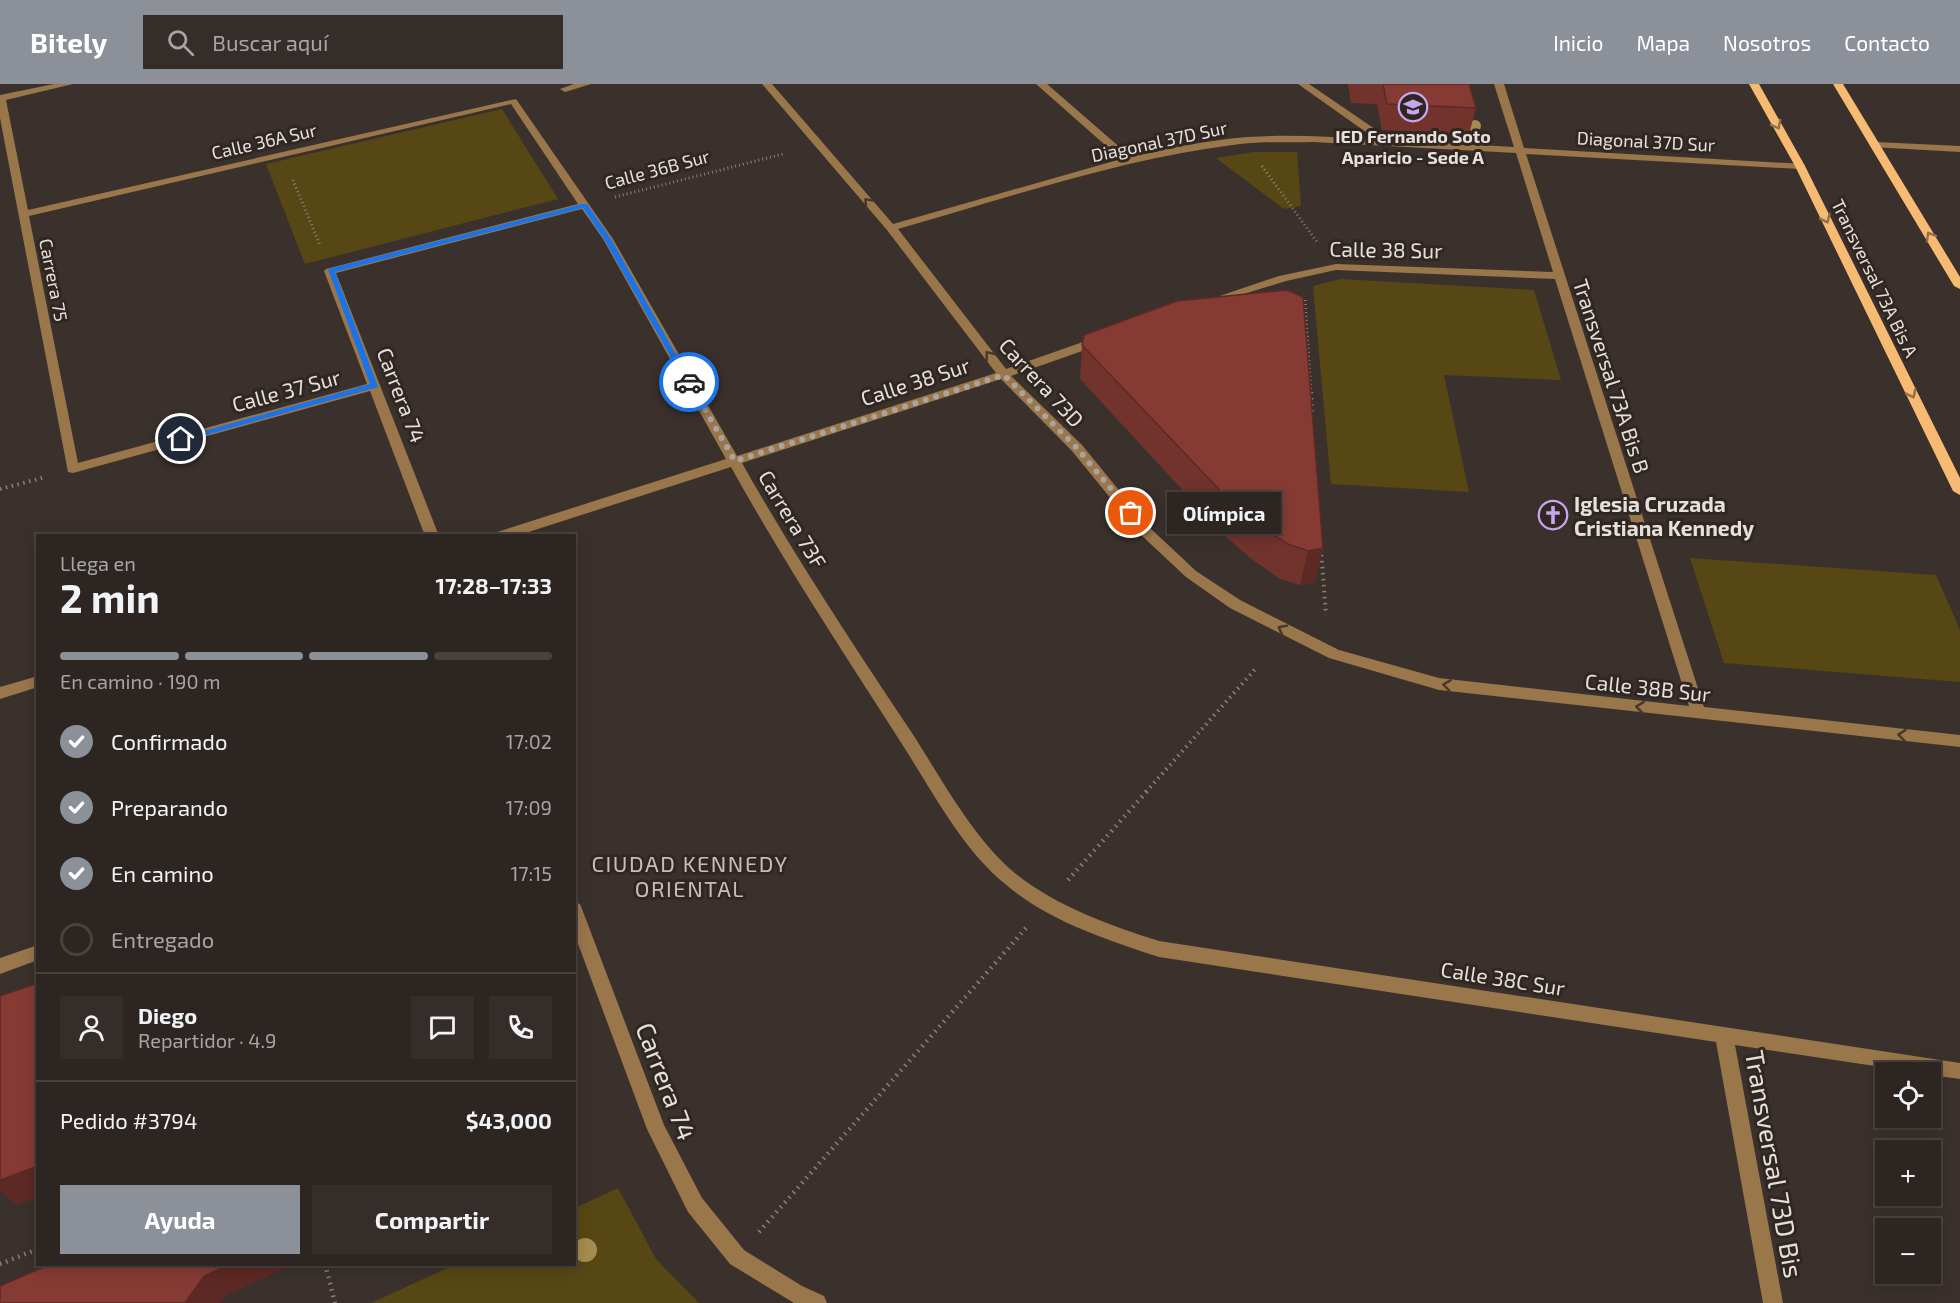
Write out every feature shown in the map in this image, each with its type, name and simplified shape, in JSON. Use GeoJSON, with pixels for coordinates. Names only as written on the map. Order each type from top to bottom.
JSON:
{"type":"FeatureCollection","features":[{"type":"Feature","properties":{"kind":"main road","name":"Transversal 73A Bis A"},"geometry":{"type":"LineString","coordinates":[[1754,84],[1800,166],[1960,491]]}},
{"type":"Feature","properties":{"kind":"main road"},"geometry":{"type":"LineString","coordinates":[[1838,84],[1960,285]]}},
{"type":"Feature","properties":{"kind":"street"},"geometry":{"type":"LineString","coordinates":[[1,98],[68,84]]}},
{"type":"Feature","properties":{"kind":"street"},"geometry":{"type":"LineString","coordinates":[[565,89],[586,84]]}},
{"type":"Feature","properties":{"kind":"street","name":"Carrera 73D"},"geometry":{"type":"LineString","coordinates":[[767,84],[891,228],[1004,375],[1077,448],[1144,530],[1191,574],[1235,604],[1335,654]]}},
{"type":"Feature","properties":{"kind":"street"},"geometry":{"type":"LineString","coordinates":[[1041,84],[1128,161]]}},
{"type":"Feature","properties":{"kind":"street"},"geometry":{"type":"LineString","coordinates":[[1303,84],[1390,144]]}},
{"type":"Feature","properties":{"kind":"street","name":"Transversal 73A Bis B"},"geometry":{"type":"LineString","coordinates":[[1499,84],[1699,714]]}},
{"type":"Feature","properties":{"kind":"street","name":"Carrera 75"},"geometry":{"type":"LineString","coordinates":[[1,98],[73,469]]}},
{"type":"Feature","properties":{"kind":"street","name":"Calle 36A Sur"},"geometry":{"type":"LineString","coordinates":[[23,214],[513,101]]}},
{"type":"Feature","properties":{"kind":"street","name":"Carrera 73F"},"geometry":{"type":"LineString","coordinates":[[513,101],[608,239],[782,546],[969,834],[1009,878],[1047,904]]}},
{"type":"Feature","properties":{"kind":"street","name":"Diagonal 37D Sur"},"geometry":{"type":"LineString","coordinates":[[891,228],[1128,161],[1184,148],[1243,140],[1313,140],[1800,166]]}},
{"type":"Feature","properties":{"kind":"street"},"geometry":{"type":"LineString","coordinates":[[1876,145],[1960,149]]}},
{"type":"Feature","properties":{"kind":"street","name":"Calle 36B Sur"},"geometry":{"type":"LineString","coordinates":[[330,271],[585,205]]}},
{"type":"Feature","properties":{"kind":"street","name":"Calle 38 Sur"},"geometry":{"type":"LineString","coordinates":[[1193,308],[1303,273],[1336,267],[1560,276]]}},
{"type":"Feature","properties":{"kind":"street","name":"Carrera 74"},"geometry":{"type":"LineString","coordinates":[[330,271],[431,534]]}},
{"type":"Feature","properties":{"kind":"street","name":"Calle 38 Sur"},"geometry":{"type":"LineString","coordinates":[[505,534],[1004,375],[1115,335]]}},
{"type":"Feature","properties":{"kind":"street","name":"Calle 37 Sur"},"geometry":{"type":"LineString","coordinates":[[73,469],[375,386]]}},
{"type":"Feature","properties":{"kind":"street","name":"Calle 38B Sur"},"geometry":{"type":"LineString","coordinates":[[1335,654],[1439,684],[1960,741]]}},
{"type":"Feature","properties":{"kind":"street"},"geometry":{"type":"LineString","coordinates":[[0,693],[36,682]]}},
{"type":"Feature","properties":{"kind":"street","name":"Calle 38C Sur"},"geometry":{"type":"LineString","coordinates":[[1047,904],[1101,930],[1159,949],[1960,1071]]}},
{"type":"Feature","properties":{"kind":"street","name":"Carrera 74"},"geometry":{"type":"LineString","coordinates":[[576,914],[656,1129],[695,1205],[737,1257],[795,1293],[817,1303]]}},
{"type":"Feature","properties":{"kind":"street"},"geometry":{"type":"LineString","coordinates":[[0,966],[36,953]]}},
{"type":"Feature","properties":{"kind":"street","name":"Transversal 73D Bis"},"geometry":{"type":"LineString","coordinates":[[1724,1035],[1773,1303]]}},
{"type":"Feature","properties":{"kind":"path"},"geometry":{"type":"LineString","coordinates":[[1243,140],[1336,267]]}},
{"type":"Feature","properties":{"kind":"path"},"geometry":{"type":"LineString","coordinates":[[283,154],[330,271]]}},
{"type":"Feature","properties":{"kind":"path","name":"Calle 36B Sur"},"geometry":{"type":"LineString","coordinates":[[585,205],[783,154]]}},
{"type":"Feature","properties":{"kind":"path"},"geometry":{"type":"LineString","coordinates":[[1303,273],[1312,414]]}},
{"type":"Feature","properties":{"kind":"path"},"geometry":{"type":"LineString","coordinates":[[0,489],[73,469]]}},
{"type":"Feature","properties":{"kind":"path"},"geometry":{"type":"LineString","coordinates":[[1321,544],[1326,615]]}},
{"type":"Feature","properties":{"kind":"path"},"geometry":{"type":"LineString","coordinates":[[737,1257],[1257,667]]}},
{"type":"Feature","properties":{"kind":"path"},"geometry":{"type":"LineString","coordinates":[[0,1264],[36,1250]]}},
{"type":"Feature","properties":{"kind":"path"},"geometry":{"type":"LineString","coordinates":[[326,1266],[335,1303]]}},
{"type":"Feature","properties":{"kind":"shaded area"},"geometry":{"type":"Polygon","coordinates":[[[502,109],[558,199],[305,264],[266,164],[502,109]]]}},
{"type":"Feature","properties":{"kind":"shaded area"},"geometry":{"type":"Polygon","coordinates":[[[1254,152],[1297,152],[1301,206],[1284,209],[1216,158],[1254,152]]]}},
{"type":"Feature","properties":{"kind":"shaded area"},"geometry":{"type":"Polygon","coordinates":[[[1340,279],[1534,290],[1561,380],[1444,375],[1469,492],[1331,484],[1313,286],[1340,279]]]}},
{"type":"Feature","properties":{"kind":"shaded area"},"geometry":{"type":"Polygon","coordinates":[[[1690,558],[1936,575],[1960,630],[1960,682],[1724,663],[1690,558]]]}},
{"type":"Feature","properties":{"kind":"shaded area"},"geometry":{"type":"Polygon","coordinates":[[[618,1188],[656,1259],[699,1303],[371,1303],[452,1266],[576,1266],[576,1208],[618,1188]]]}},
{"type":"Feature","properties":{"kind":"building"},"geometry":{"type":"Polygon","coordinates":[[[1383,84],[1469,84],[1476,108],[1387,104],[1383,84]]]}},
{"type":"Feature","properties":{"kind":"building"},"geometry":{"type":"Polygon","coordinates":[[[1287,290],[1303,297],[1323,548],[1308,551],[1288,544],[1255,523],[1231,502],[1082,345],[1084,335],[1177,301],[1287,290]]]}},
{"type":"Feature","properties":{"kind":"building"},"geometry":{"type":"Polygon","coordinates":[[[36,984],[36,1167],[0,1180],[0,996],[36,984]]]}},
{"type":"Feature","properties":{"kind":"building"},"geometry":{"type":"Polygon","coordinates":[[[46,1266],[226,1266],[204,1276],[185,1303],[0,1303],[0,1286],[46,1266]]]}},
{"type":"Feature","properties":{"kind":"way so far"},"geometry":{"type":"LineString","coordinates":[[689,382],[735,461],[1004,375],[1077,448],[1131,513]]}},
{"type":"Feature","properties":{"kind":"place","name":"IED Fernando Soto Aparicio - Sede A"},"geometry":{"type":"Point","coordinates":[1413,107]}},
{"type":"Feature","properties":{"kind":"place","name":"Olímpica"},"geometry":{"type":"Point","coordinates":[1131,513]}},
{"type":"Feature","properties":{"kind":"place","name":"Iglesia Cruzada Cristiana Kennedy"},"geometry":{"type":"Point","coordinates":[1553,515]}},
{"type":"Feature","properties":{"kind":"district","name":"CIUDAD KENNEDY ORIENTAL"},"geometry":{"type":"Point","coordinates":[690,876]}},
{"type":"Feature","properties":{"kind":"route"},"geometry":{"type":"LineString","coordinates":[[181,439],[375,386],[330,271],[585,205],[608,239],[689,382]]}}]}
